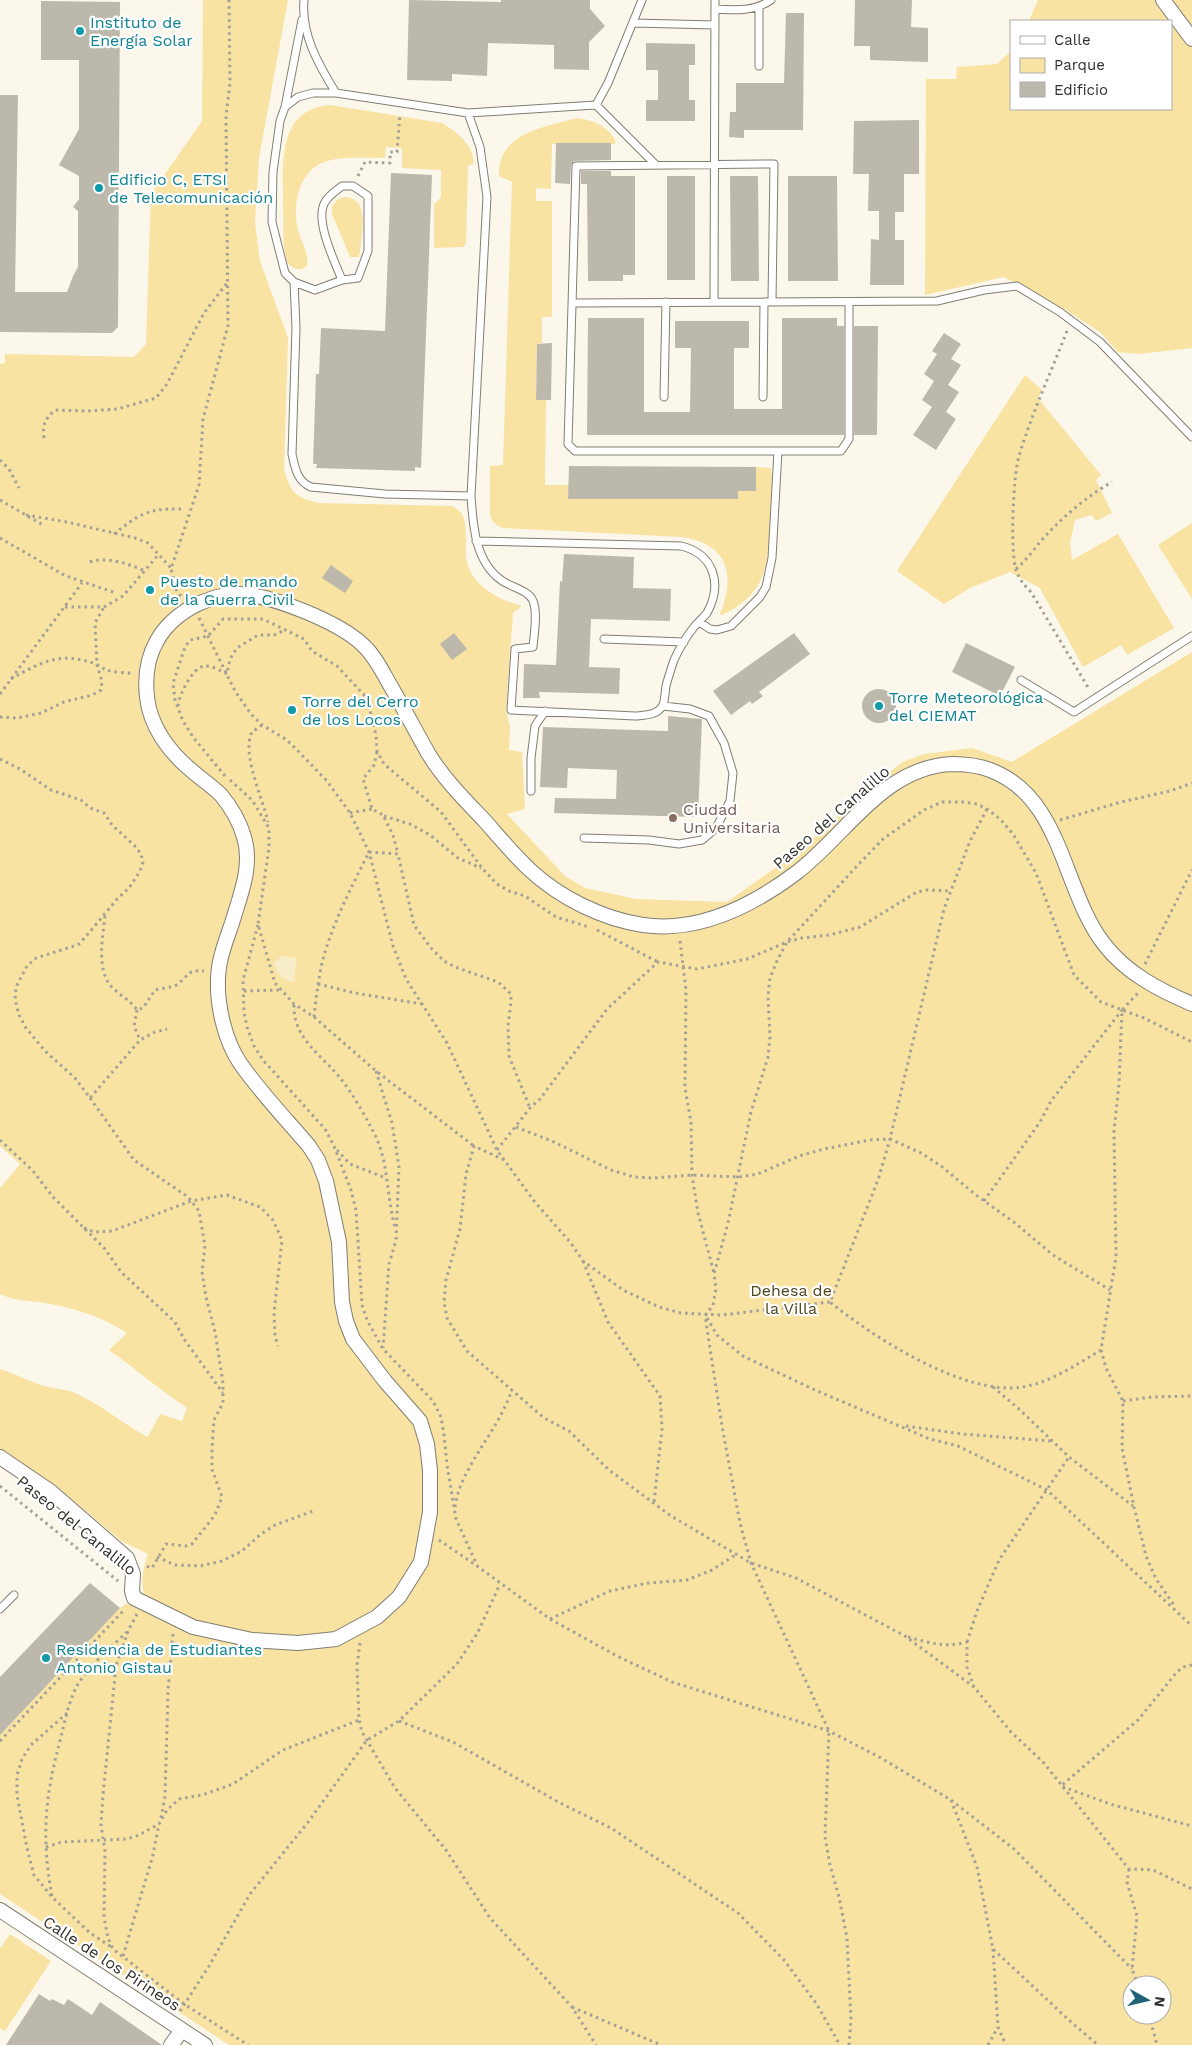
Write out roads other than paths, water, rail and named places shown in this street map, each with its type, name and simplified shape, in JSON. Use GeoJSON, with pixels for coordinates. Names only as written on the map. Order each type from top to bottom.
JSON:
{"type":"FeatureCollection","features":[{"type":"Feature","properties":{"kind":"street"},"geometry":{"type":"LineString","coordinates":[[1163,0],[1192,39]]}},
{"type":"Feature","properties":{"kind":"street","name":"Paseo del Canalillo"},"geometry":{"type":"LineString","coordinates":[[0,1457],[50,1491],[127,1558],[136,1598],[193,1626],[252,1640],[298,1643],[336,1639],[377,1617],[399,1597],[421,1562],[430,1512],[430,1470],[427,1444],[420,1421],[385,1381],[353,1339],[346,1321],[342,1302],[339,1242],[326,1180],[318,1160],[309,1146],[237,1060],[220,1009],[218,972],[242,891],[247,865],[247,849],[243,833],[229,806],[218,792],[186,767],[168,747],[152,720],[146,696],[147,673],[152,649],[166,627],[180,613],[218,596],[239,594],[284,603],[346,632],[362,644],[376,660],[429,755],[449,783],[531,871],[550,887],[604,915],[644,925],[678,926],[724,915],[758,898],[797,872],[893,784],[907,774],[938,765],[968,764],[998,772],[1025,793],[1037,806],[1048,823],[1084,910],[1102,942],[1116,957],[1148,984],[1192,1004]]}},
{"type":"Feature","properties":{"kind":"street","name":"Calle de los Pirineos"},"geometry":{"type":"LineString","coordinates":[[0,1910],[205,2045]]}},
{"type":"Feature","properties":{"kind":"street"},"geometry":{"type":"LineString","coordinates":[[171,2045],[182,2030]]}},
{"type":"Feature","properties":{"kind":"lane"},"geometry":{"type":"LineString","coordinates":[[304,0],[303,17],[285,106],[280,121],[273,172],[272,222],[285,273],[294,282],[315,290],[342,280],[358,278],[368,251],[368,196],[353,186],[342,186],[332,193],[324,203],[322,215],[323,229],[342,280]]}},
{"type":"Feature","properties":{"kind":"lane"},"geometry":{"type":"LineString","coordinates":[[596,105],[608,84],[642,0]]}},
{"type":"Feature","properties":{"kind":"lane"},"geometry":{"type":"LineString","coordinates":[[714,301],[715,0]]}},
{"type":"Feature","properties":{"kind":"lane"},"geometry":{"type":"LineString","coordinates":[[715,9],[746,10],[759,7],[771,0]]}},
{"type":"Feature","properties":{"kind":"lane"},"geometry":{"type":"LineString","coordinates":[[759,7],[759,66]]}},
{"type":"Feature","properties":{"kind":"lane"},"geometry":{"type":"LineString","coordinates":[[303,17],[310,44],[336,93]]}},
{"type":"Feature","properties":{"kind":"lane"},"geometry":{"type":"LineString","coordinates":[[633,23],[715,25]]}},
{"type":"Feature","properties":{"kind":"lane"},"geometry":{"type":"LineString","coordinates":[[285,106],[298,97],[313,93],[336,93],[468,113],[596,105],[656,164]]}},
{"type":"Feature","properties":{"kind":"lane"},"geometry":{"type":"LineString","coordinates":[[468,113],[480,147],[487,197],[471,496],[476,541],[484,560],[501,580],[528,594],[534,601],[533,647],[515,648],[511,710],[635,716],[653,714],[663,706],[672,666],[684,642],[709,608],[714,580],[711,566],[703,555],[694,549],[681,546],[476,541]]}},
{"type":"Feature","properties":{"kind":"lane"},"geometry":{"type":"LineString","coordinates":[[763,397],[774,164],[576,166],[568,444],[575,451],[841,451],[849,438],[849,303]]}},
{"type":"Feature","properties":{"kind":"lane"},"geometry":{"type":"LineString","coordinates":[[294,282],[296,328],[292,454],[296,472],[303,484],[311,487],[385,494],[471,496]]}},
{"type":"Feature","properties":{"kind":"lane"},"geometry":{"type":"LineString","coordinates":[[573,303],[714,301],[849,303],[937,301],[984,290],[1017,286],[1060,312],[1100,342],[1192,437]]}},
{"type":"Feature","properties":{"kind":"lane"},"geometry":{"type":"LineString","coordinates":[[664,397],[666,302]]}},
{"type":"Feature","properties":{"kind":"lane"},"geometry":{"type":"LineString","coordinates":[[699,622],[710,629],[716,630],[731,626],[760,597],[766,587],[772,558],[778,451]]}},
{"type":"Feature","properties":{"kind":"lane"},"geometry":{"type":"LineString","coordinates":[[1021,680],[1074,712],[1192,636]]}},
{"type":"Feature","properties":{"kind":"lane"},"geometry":{"type":"LineString","coordinates":[[604,639],[684,642]]}},
{"type":"Feature","properties":{"kind":"lane"},"geometry":{"type":"LineString","coordinates":[[584,838],[649,840],[679,844],[702,840],[716,828],[730,801],[733,773],[724,743],[709,716],[690,709],[663,706]]}},
{"type":"Feature","properties":{"kind":"lane"},"geometry":{"type":"LineString","coordinates":[[531,790],[531,758],[535,726],[545,711]]}},
{"type":"Feature","properties":{"kind":"lane"},"geometry":{"type":"LineString","coordinates":[[0,1609],[14,1595]]}},
{"type":"Feature","properties":{"kind":"place","name":"Instituto de Energía Solar"},"geometry":{"type":"Point","coordinates":[80,31]}},
{"type":"Feature","properties":{"kind":"place","name":"Edificio C, ETSI de Telecomunicación"},"geometry":{"type":"Point","coordinates":[99,188]}},
{"type":"Feature","properties":{"kind":"place","name":"Puesto de mando de la Guerra Civil"},"geometry":{"type":"Point","coordinates":[150,590]}},
{"type":"Feature","properties":{"kind":"place","name":"Torre Meteorológica del CIEMAT"},"geometry":{"type":"Point","coordinates":[879,706]}},
{"type":"Feature","properties":{"kind":"place","name":"Torre del Cerro de los Locos"},"geometry":{"type":"Point","coordinates":[292,710]}},
{"type":"Feature","properties":{"kind":"place","name":"Ciudad Universitaria"},"geometry":{"type":"Point","coordinates":[673,818]}},
{"type":"Feature","properties":{"kind":"place","name":"Residencia de Estudiantes Antonio Gistau"},"geometry":{"type":"Point","coordinates":[46,1658]}},
{"type":"Feature","properties":{"kind":"park label","name":"Dehesa de la Villa"},"geometry":{"type":"Point","coordinates":[791,1299]}}]}
